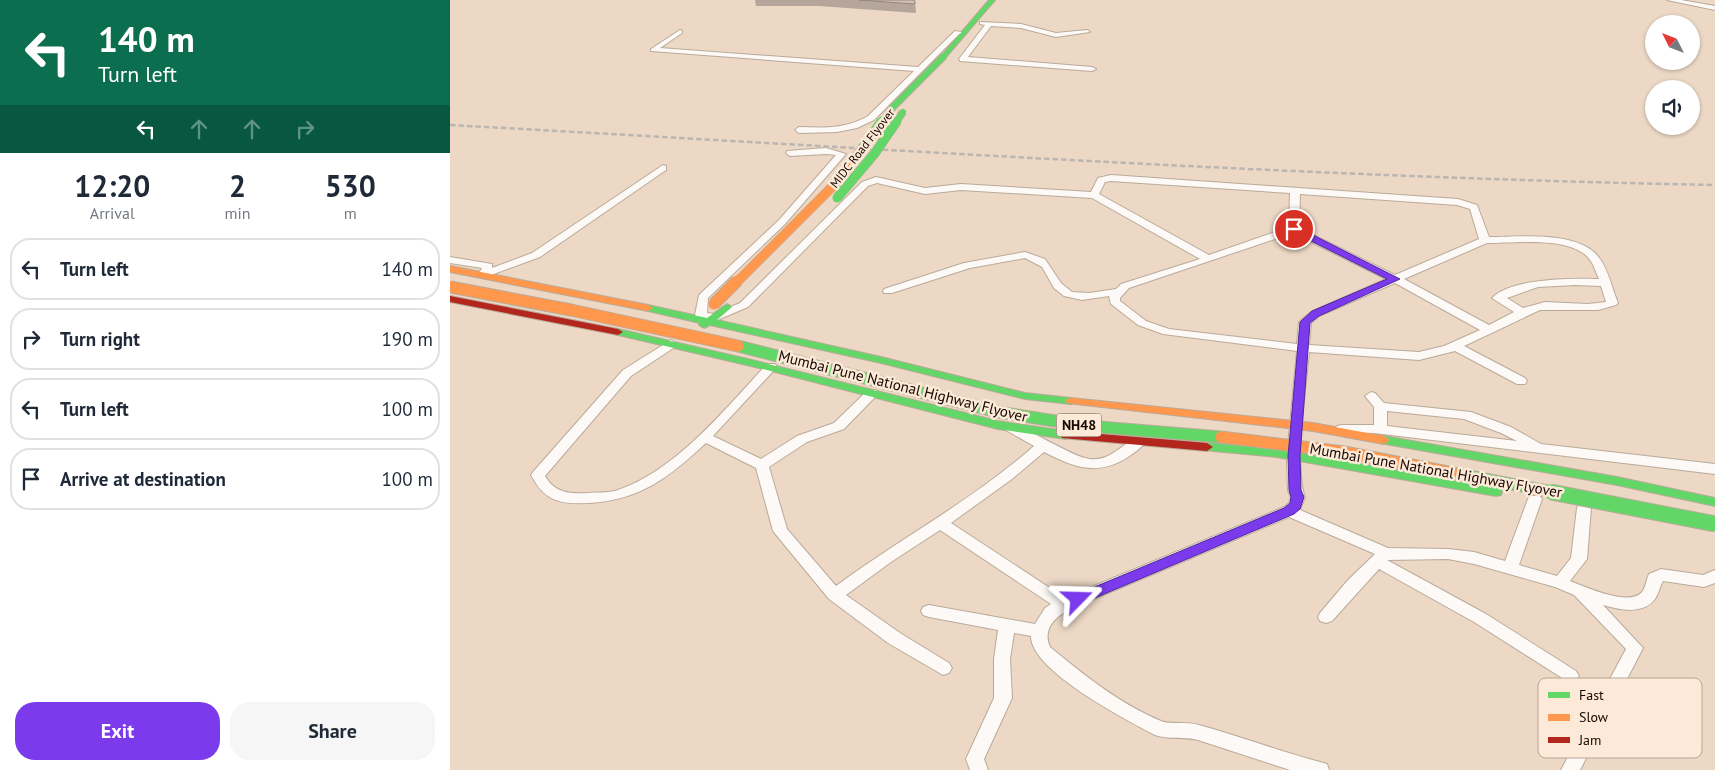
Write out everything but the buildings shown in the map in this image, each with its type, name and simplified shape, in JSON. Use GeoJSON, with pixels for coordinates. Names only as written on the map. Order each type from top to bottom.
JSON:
{"type":"FeatureCollection","features":[{"type":"Feature","properties":{"kind":"main road"},"geometry":{"type":"LineString","coordinates":[[950,55],[964,33],[980,23],[992,0]]}},
{"type":"Feature","properties":{"kind":"main road"},"geometry":{"type":"LineString","coordinates":[[950,55],[1002,0]]}},
{"type":"Feature","properties":{"kind":"main road","name":"MIDC Road Flyover"},"geometry":{"type":"LineString","coordinates":[[950,55],[905,109],[851,184],[727,307],[684,340],[671,344],[672,337],[714,304],[836,183],[893,107],[950,55]]}},
{"type":"Feature","properties":{"kind":"main road"},"geometry":{"type":"LineString","coordinates":[[450,269],[713,319],[1025,396],[1109,407],[1322,428],[1560,471],[1715,502]]}},
{"type":"Feature","properties":{"kind":"main road","name":"Mumbai Pune National Highway Flyover"},"geometry":{"type":"LineString","coordinates":[[450,277],[672,319],[803,348],[993,397],[1040,407],[1108,416],[1271,428],[1329,436],[1715,510]]}},
{"type":"Feature","properties":{"kind":"main road","name":"Mumbai Pune National Highway Flyover"},"geometry":{"type":"LineString","coordinates":[[450,287],[571,310],[784,356],[1022,417],[1087,426],[1245,439],[1344,452],[1714,531]]}},
{"type":"Feature","properties":{"kind":"main road"},"geometry":{"type":"LineString","coordinates":[[450,299],[671,344],[1009,426],[1062,435],[1294,456],[1714,531]]}},
{"type":"Feature","properties":{"kind":"street"},"geometry":{"type":"LineString","coordinates":[[1670,0],[1715,8]]}},
{"type":"Feature","properties":{"kind":"street"},"geometry":{"type":"LineString","coordinates":[[1087,32],[1056,35],[1021,26],[980,23],[963,59],[1092,69]]}},
{"type":"Feature","properties":{"kind":"street"},"geometry":{"type":"LineString","coordinates":[[680,32],[653,50],[922,68]]}},
{"type":"Feature","properties":{"kind":"street"},"geometry":{"type":"LineString","coordinates":[[799,130],[841,129],[863,123],[922,68],[957,32],[964,33]]}},
{"type":"Feature","properties":{"kind":"street"},"geometry":{"type":"LineString","coordinates":[[699,316],[703,297],[782,222],[842,154],[826,151],[790,153]]}},
{"type":"Feature","properties":{"kind":"street"},"geometry":{"type":"LineString","coordinates":[[483,275],[536,254],[663,168]]}},
{"type":"Feature","properties":{"kind":"street"},"geometry":{"type":"LineString","coordinates":[[1094,194],[1101,180],[1111,178],[1466,203],[1474,207],[1485,240]]}},
{"type":"Feature","properties":{"kind":"street"},"geometry":{"type":"LineString","coordinates":[[713,319],[744,305],[865,184],[873,180],[925,191],[961,187],[1094,194],[1208,259]]}},
{"type":"Feature","properties":{"kind":"street"},"geometry":{"type":"LineString","coordinates":[[1294,191],[1294,229]]}},
{"type":"Feature","properties":{"kind":"street"},"geometry":{"type":"LineString","coordinates":[[888,291],[968,265],[1025,255],[1033,257],[1049,267],[1055,282],[1062,291],[1069,294],[1089,296],[1116,292],[1125,286],[1294,229],[1395,279],[1489,330]]}},
{"type":"Feature","properties":{"kind":"street"},"geometry":{"type":"LineString","coordinates":[[1116,292],[1115,302],[1142,323],[1167,332],[1304,348],[1419,356],[1454,345],[1543,305],[1608,306],[1612,302],[1596,260],[1585,248],[1566,242],[1485,240],[1308,318],[1304,326],[1304,348],[1294,456],[1295,490],[1298,497],[1296,505],[1289,511],[1064,605],[1051,612],[1039,631],[1042,651],[1096,694],[1161,730],[1185,729],[1198,732],[1269,756],[1320,770]]}},
{"type":"Feature","properties":{"kind":"street"},"geometry":{"type":"LineString","coordinates":[[450,260],[488,266],[483,275]]}},
{"type":"Feature","properties":{"kind":"street"},"geometry":{"type":"LineString","coordinates":[[1523,313],[1498,298],[1543,282],[1558,280],[1605,283]]}},
{"type":"Feature","properties":{"kind":"street"},"geometry":{"type":"LineString","coordinates":[[671,344],[627,373],[538,475],[545,489],[567,499],[617,495],[665,471],[704,437],[771,367]]}},
{"type":"Feature","properties":{"kind":"street"},"geometry":{"type":"LineString","coordinates":[[1454,345],[1521,381]]}},
{"type":"Feature","properties":{"kind":"street"},"geometry":{"type":"LineString","coordinates":[[762,465],[802,439],[839,426],[872,393]]}},
{"type":"Feature","properties":{"kind":"street"},"geometry":{"type":"LineString","coordinates":[[1381,430],[1376,401],[1466,415],[1506,430],[1539,448]]}},
{"type":"Feature","properties":{"kind":"street"},"geometry":{"type":"LineString","coordinates":[[1009,426],[1042,446],[1082,462],[1101,464],[1139,442]]}},
{"type":"Feature","properties":{"kind":"street"},"geometry":{"type":"LineString","coordinates":[[1322,428],[1381,430],[1715,469]]}},
{"type":"Feature","properties":{"kind":"street"},"geometry":{"type":"LineString","coordinates":[[704,437],[762,465],[780,531],[835,596],[894,638],[943,668]]}},
{"type":"Feature","properties":{"kind":"street"},"geometry":{"type":"LineString","coordinates":[[835,596],[892,554],[1016,471],[1042,446]]}},
{"type":"Feature","properties":{"kind":"street"},"geometry":{"type":"LineString","coordinates":[[1560,451],[1560,471]]}},
{"type":"Feature","properties":{"kind":"street"},"geometry":{"type":"LineString","coordinates":[[1511,567],[1535,499]]}},
{"type":"Feature","properties":{"kind":"street"},"geometry":{"type":"LineString","coordinates":[[1560,583],[1579,559],[1584,508]]}},
{"type":"Feature","properties":{"kind":"street"},"geometry":{"type":"LineString","coordinates":[[1289,511],[1381,557],[1570,676]]}},
{"type":"Feature","properties":{"kind":"street"},"geometry":{"type":"LineString","coordinates":[[941,523],[1064,605]]}},
{"type":"Feature","properties":{"kind":"street"},"geometry":{"type":"LineString","coordinates":[[1326,617],[1354,584],[1381,557],[1448,554],[1511,567],[1580,591],[1625,604],[1638,604],[1648,597],[1655,578],[1661,575],[1672,575],[1704,581],[1715,576]]}},
{"type":"Feature","properties":{"kind":"street"},"geometry":{"type":"LineString","coordinates":[[1580,591],[1635,648],[1619,678]]}},
{"type":"Feature","properties":{"kind":"street"},"geometry":{"type":"LineString","coordinates":[[929,611],[1039,631]]}},
{"type":"Feature","properties":{"kind":"street"},"geometry":{"type":"LineString","coordinates":[[979,770],[976,760],[1003,698],[1002,659],[1007,625]]}},
{"type":"Feature","properties":{"kind":"street"},"geometry":{"type":"LineString","coordinates":[[1570,770],[1576,758]]}},
{"type":"Feature","properties":{"kind":"railway"},"geometry":{"type":"LineString","coordinates":[[450,125],[1240,169],[1715,185]]}},
{"type":"Feature","properties":{"kind":"traffic: fast"},"geometry":{"type":"LineString","coordinates":[[944,56],[992,0]]}},
{"type":"Feature","properties":{"kind":"traffic: fast"},"geometry":{"type":"LineString","coordinates":[[861,150],[893,107],[944,56]]}},
{"type":"Feature","properties":{"kind":"traffic: fast"},"geometry":{"type":"LineString","coordinates":[[837,198],[875,153],[903,112]]}},
{"type":"Feature","properties":{"kind":"traffic: fast"},"geometry":{"type":"LineString","coordinates":[[704,325],[727,307]]}},
{"type":"Feature","properties":{"kind":"traffic: fast"},"geometry":{"type":"LineString","coordinates":[[648,308],[881,360],[1025,396],[1071,401]]}},
{"type":"Feature","properties":{"kind":"traffic: fast"},"geometry":{"type":"LineString","coordinates":[[618,332],[752,363],[998,425],[1066,435]]}},
{"type":"Feature","properties":{"kind":"traffic: fast"},"geometry":{"type":"LineString","coordinates":[[738,346],[998,412],[1087,426],[1221,437]]}},
{"type":"Feature","properties":{"kind":"traffic: fast"},"geometry":{"type":"LineString","coordinates":[[1384,440],[1617,481],[1715,502]]}},
{"type":"Feature","properties":{"kind":"traffic: fast"},"geometry":{"type":"LineString","coordinates":[[1207,447],[1277,453],[1496,492]]}},
{"type":"Feature","properties":{"kind":"traffic: fast"},"geometry":{"type":"LineString","coordinates":[[1453,473],[1715,524]]}},
{"type":"Feature","properties":{"kind":"traffic: slow"},"geometry":{"type":"LineString","coordinates":[[714,304],[836,183],[861,150]]}},
{"type":"Feature","properties":{"kind":"traffic: slow"},"geometry":{"type":"LineString","coordinates":[[450,269],[648,308]]}},
{"type":"Feature","properties":{"kind":"traffic: slow"},"geometry":{"type":"LineString","coordinates":[[450,287],[571,310],[738,346]]}},
{"type":"Feature","properties":{"kind":"traffic: slow"},"geometry":{"type":"LineString","coordinates":[[1071,401],[1313,427],[1384,440]]}},
{"type":"Feature","properties":{"kind":"traffic: slow"},"geometry":{"type":"LineString","coordinates":[[1221,437],[1344,452],[1453,473]]}},
{"type":"Feature","properties":{"kind":"traffic: jam"},"geometry":{"type":"LineString","coordinates":[[450,299],[618,332]]}},
{"type":"Feature","properties":{"kind":"traffic: jam"},"geometry":{"type":"LineString","coordinates":[[1066,435],[1207,447]]}},
{"type":"Feature","properties":{"kind":"route"},"geometry":{"type":"LineString","coordinates":[[1078,599],[1131,579],[1289,511],[1296,505],[1298,497],[1295,490],[1294,456],[1300,406],[1305,322],[1315,314],[1395,279],[1294,229]]}}]}
